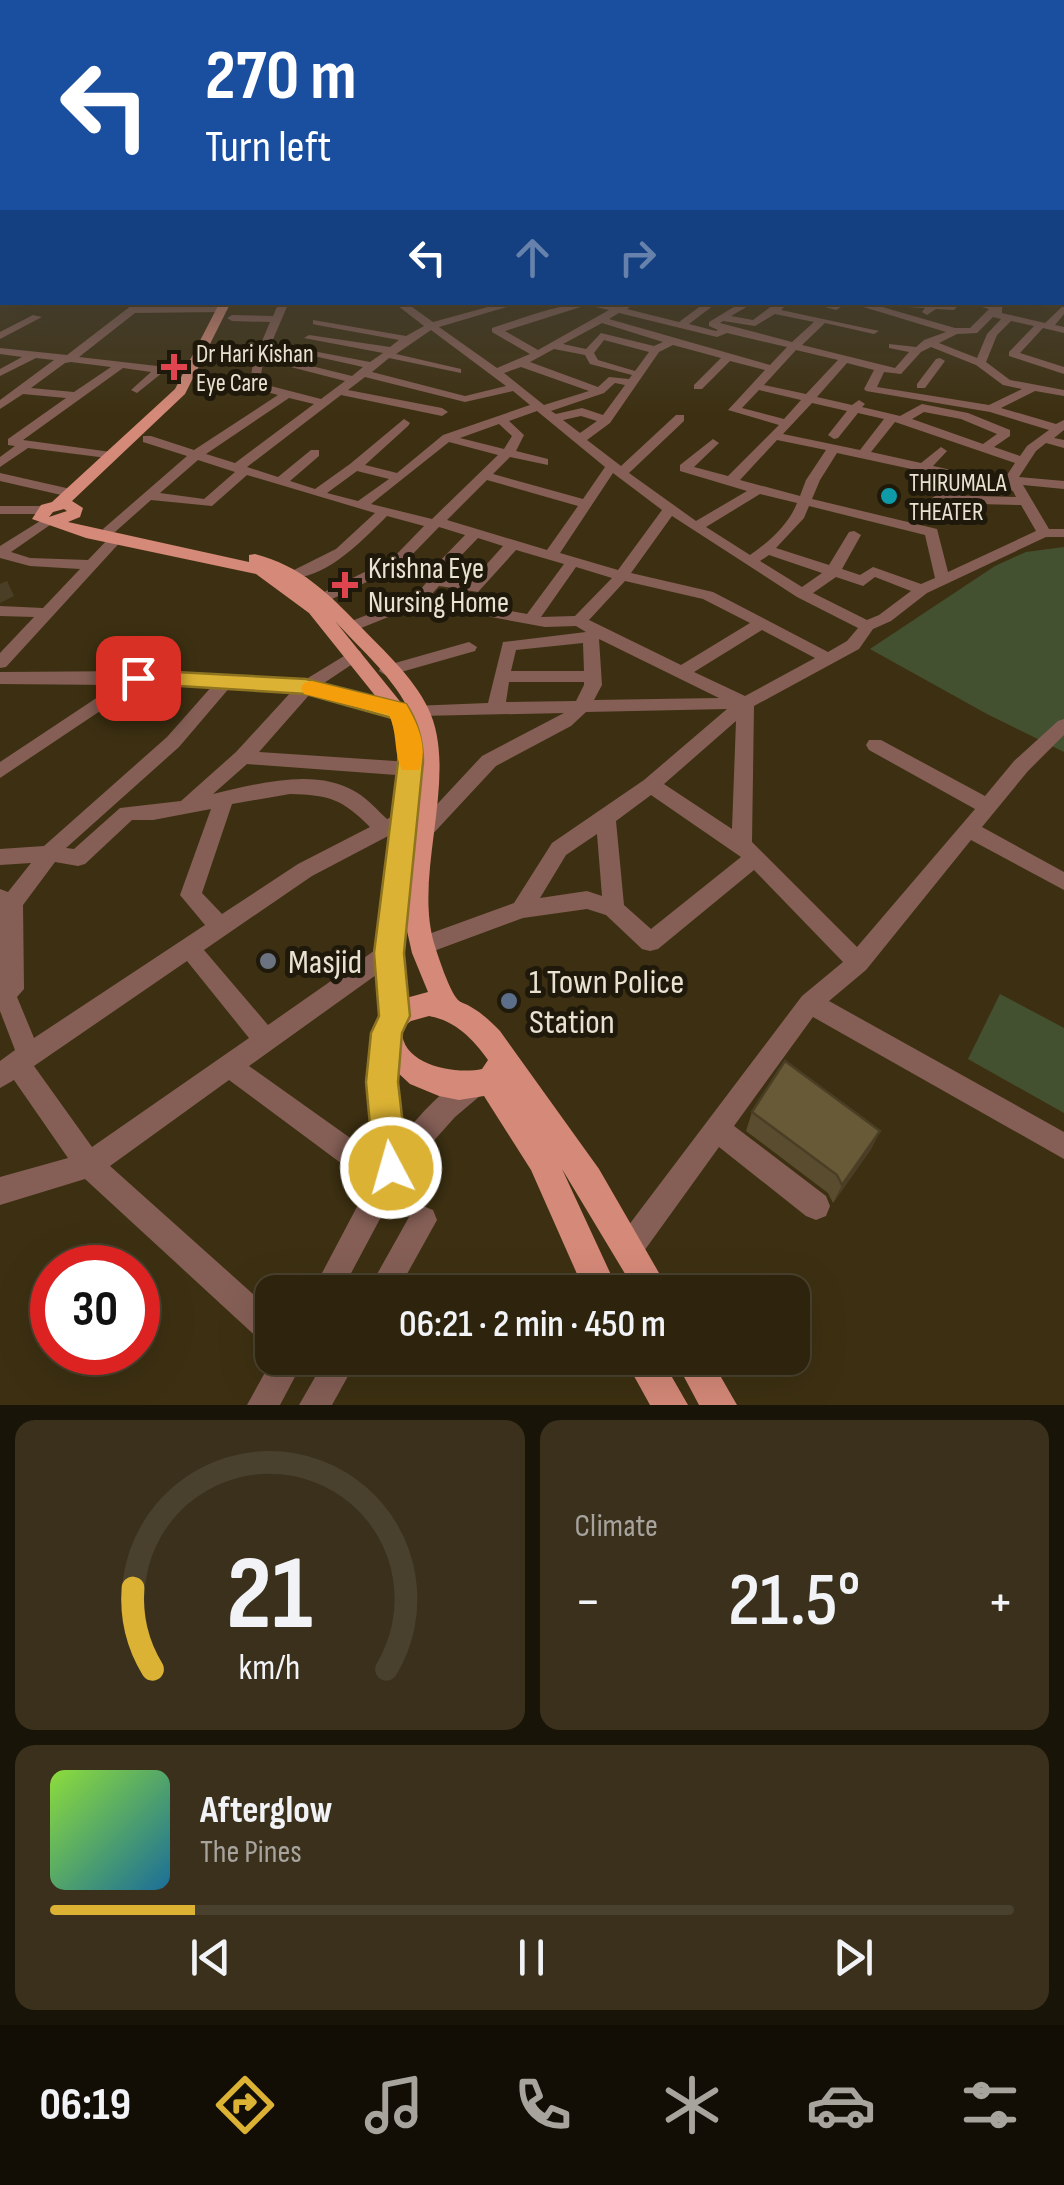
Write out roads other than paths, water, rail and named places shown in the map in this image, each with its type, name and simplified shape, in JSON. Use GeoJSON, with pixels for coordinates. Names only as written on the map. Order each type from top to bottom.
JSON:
{"type":"FeatureCollection","features":[{"type":"Feature","properties":{"kind":"main road"},"geometry":{"type":"LineString","coordinates":[[57,511],[146,439],[191,396],[227,310]]}},
{"type":"Feature","properties":{"kind":"main road"},"geometry":{"type":"LineString","coordinates":[[57,511],[164,410],[192,373],[227,310]]}},
{"type":"Feature","properties":{"kind":"main road"},"geometry":{"type":"LineString","coordinates":[[57,511],[113,534],[262,570],[314,609],[408,710],[410,769],[389,953],[394,1016],[386,1033],[388,1046],[397,1060],[456,1087],[490,1075]]}},
{"type":"Feature","properties":{"kind":"main road"},"geometry":{"type":"LineString","coordinates":[[113,534],[252,558],[298,574],[387,672],[426,743],[403,827],[422,946],[447,1006],[476,1026],[490,1075],[542,1159],[591,1275]]}},
{"type":"Feature","properties":{"kind":"main road"},"geometry":{"type":"LineString","coordinates":[[394,1016],[414,1006],[447,1006]]}},
{"type":"Feature","properties":{"kind":"main road"},"geometry":{"type":"LineString","coordinates":[[490,1075],[588,1180],[644,1275]]}},
{"type":"Feature","properties":{"kind":"main road"},"geometry":{"type":"LineString","coordinates":[[651,1375],[670,1405]]}},
{"type":"Feature","properties":{"kind":"main road"},"geometry":{"type":"LineString","coordinates":[[702,1375],[719,1405]]}},
{"type":"Feature","properties":{"kind":"street"},"geometry":{"type":"LineString","coordinates":[[283,305],[253,384],[324,402]]}},
{"type":"Feature","properties":{"kind":"street"},"geometry":{"type":"LineString","coordinates":[[402,305],[496,372],[616,470],[696,527],[802,594],[867,626]]}},
{"type":"Feature","properties":{"kind":"street"},"geometry":{"type":"LineString","coordinates":[[479,305],[488,311]]}},
{"type":"Feature","properties":{"kind":"street"},"geometry":{"type":"LineString","coordinates":[[149,496],[207,503],[241,469],[336,390],[398,347],[431,326],[509,305]]}},
{"type":"Feature","properties":{"kind":"street"},"geometry":{"type":"LineString","coordinates":[[519,305],[568,336]]}},
{"type":"Feature","properties":{"kind":"street"},"geometry":{"type":"LineString","coordinates":[[536,354],[496,330],[577,305]]}},
{"type":"Feature","properties":{"kind":"street"},"geometry":{"type":"LineString","coordinates":[[681,325],[709,305]]}},
{"type":"Feature","properties":{"kind":"street"},"geometry":{"type":"LineString","coordinates":[[496,372],[521,363],[627,306],[717,334],[746,305]]}},
{"type":"Feature","properties":{"kind":"street"},"geometry":{"type":"LineString","coordinates":[[724,324],[755,324],[780,305]]}},
{"type":"Feature","properties":{"kind":"street"},"geometry":{"type":"LineString","coordinates":[[787,423],[734,410],[838,305]]}},
{"type":"Feature","properties":{"kind":"street"},"geometry":{"type":"LineString","coordinates":[[870,305],[955,331],[992,334]]}},
{"type":"Feature","properties":{"kind":"street"},"geometry":{"type":"LineString","coordinates":[[917,305],[954,305]]}},
{"type":"Feature","properties":{"kind":"street"},"geometry":{"type":"LineString","coordinates":[[1000,305],[996,315],[1064,330]]}},
{"type":"Feature","properties":{"kind":"street"},"geometry":{"type":"LineString","coordinates":[[973,331],[1000,305]]}},
{"type":"Feature","properties":{"kind":"street"},"geometry":{"type":"LineString","coordinates":[[919,320],[934,306]]}},
{"type":"Feature","properties":{"kind":"street"},"geometry":{"type":"LineString","coordinates":[[980,363],[992,334],[1024,306]]}},
{"type":"Feature","properties":{"kind":"street"},"geometry":{"type":"LineString","coordinates":[[1062,369],[1012,354],[1064,307]]}},
{"type":"Feature","properties":{"kind":"street"},"geometry":{"type":"LineString","coordinates":[[0,405],[135,310],[227,310],[278,319]]}},
{"type":"Feature","properties":{"kind":"street"},"geometry":{"type":"LineString","coordinates":[[773,310],[874,330]]}},
{"type":"Feature","properties":{"kind":"street"},"geometry":{"type":"LineString","coordinates":[[0,336],[37,317]]}},
{"type":"Feature","properties":{"kind":"street"},"geometry":{"type":"LineString","coordinates":[[600,319],[773,369]]}},
{"type":"Feature","properties":{"kind":"street"},"geometry":{"type":"LineString","coordinates":[[283,362],[309,338],[318,320],[457,371]]}},
{"type":"Feature","properties":{"kind":"street"},"geometry":{"type":"LineString","coordinates":[[724,324],[844,360],[875,378],[997,406],[1037,388],[1062,369]]}},
{"type":"Feature","properties":{"kind":"street"},"geometry":{"type":"LineString","coordinates":[[554,329],[580,330]]}},
{"type":"Feature","properties":{"kind":"street"},"geometry":{"type":"LineString","coordinates":[[751,560],[768,550],[800,515],[834,441],[875,378],[897,372],[923,346],[955,331]]}},
{"type":"Feature","properties":{"kind":"street"},"geometry":{"type":"LineString","coordinates":[[569,380],[592,358],[601,336],[655,350]]}},
{"type":"Feature","properties":{"kind":"street"},"geometry":{"type":"LineString","coordinates":[[309,338],[426,348]]}},
{"type":"Feature","properties":{"kind":"street"},"geometry":{"type":"LineString","coordinates":[[580,438],[606,420],[655,350],[672,342]]}},
{"type":"Feature","properties":{"kind":"street"},"geometry":{"type":"LineString","coordinates":[[551,345],[637,379]]}},
{"type":"Feature","properties":{"kind":"street"},"geometry":{"type":"LineString","coordinates":[[893,346],[923,346],[980,363],[1006,383],[1064,392]]}},
{"type":"Feature","properties":{"kind":"street"},"geometry":{"type":"LineString","coordinates":[[292,350],[465,400],[513,388]]}},
{"type":"Feature","properties":{"kind":"street"},"geometry":{"type":"LineString","coordinates":[[2,354],[50,368]]}},
{"type":"Feature","properties":{"kind":"street"},"geometry":{"type":"LineString","coordinates":[[2,354],[192,373]]}},
{"type":"Feature","properties":{"kind":"street"},"geometry":{"type":"LineString","coordinates":[[0,373],[33,356]]}},
{"type":"Feature","properties":{"kind":"street"},"geometry":{"type":"LineString","coordinates":[[698,387],[726,358]]}},
{"type":"Feature","properties":{"kind":"street"},"geometry":{"type":"LineString","coordinates":[[209,360],[283,362],[363,373]]}},
{"type":"Feature","properties":{"kind":"street"},"geometry":{"type":"LineString","coordinates":[[731,481],[778,436],[844,360]]}},
{"type":"Feature","properties":{"kind":"street"},"geometry":{"type":"LineString","coordinates":[[922,386],[940,361]]}},
{"type":"Feature","properties":{"kind":"street"},"geometry":{"type":"LineString","coordinates":[[521,363],[600,392]]}},
{"type":"Feature","properties":{"kind":"street"},"geometry":{"type":"LineString","coordinates":[[111,456],[12,442],[118,366]]}},
{"type":"Feature","properties":{"kind":"street"},"geometry":{"type":"LineString","coordinates":[[137,390],[159,370]]}},
{"type":"Feature","properties":{"kind":"street"},"geometry":{"type":"LineString","coordinates":[[875,378],[922,386],[1060,426]]}},
{"type":"Feature","properties":{"kind":"street"},"geometry":{"type":"LineString","coordinates":[[362,504],[446,438],[499,418],[600,392],[613,379],[637,379]]}},
{"type":"Feature","properties":{"kind":"street"},"geometry":{"type":"LineString","coordinates":[[20,390],[78,396]]}},
{"type":"Feature","properties":{"kind":"street"},"geometry":{"type":"LineString","coordinates":[[336,390],[442,412]]}},
{"type":"Feature","properties":{"kind":"street"},"geometry":{"type":"LineString","coordinates":[[0,663],[93,565],[113,534],[150,491],[197,454],[288,394]]}},
{"type":"Feature","properties":{"kind":"street"},"geometry":{"type":"LineString","coordinates":[[748,397],[809,398],[896,419],[1024,462]]}},
{"type":"Feature","properties":{"kind":"street"},"geometry":{"type":"LineString","coordinates":[[748,397],[768,412],[777,400]]}},
{"type":"Feature","properties":{"kind":"street"},"geometry":{"type":"LineString","coordinates":[[863,454],[896,419],[922,408],[964,416],[1006,434],[985,448]]}},
{"type":"Feature","properties":{"kind":"street"},"geometry":{"type":"LineString","coordinates":[[556,418],[582,412],[606,420]]}},
{"type":"Feature","properties":{"kind":"street"},"geometry":{"type":"LineString","coordinates":[[323,598],[398,562],[508,452],[518,435],[499,418]]}},
{"type":"Feature","properties":{"kind":"street"},"geometry":{"type":"LineString","coordinates":[[552,556],[586,504],[616,470],[680,418]]}},
{"type":"Feature","properties":{"kind":"street"},"geometry":{"type":"LineString","coordinates":[[318,494],[355,467],[404,422]]}},
{"type":"Feature","properties":{"kind":"street"},"geometry":{"type":"LineString","coordinates":[[1044,533],[1019,490],[1024,462],[1031,449],[1060,426]]}},
{"type":"Feature","properties":{"kind":"street"},"geometry":{"type":"LineString","coordinates":[[778,436],[834,441],[863,454],[1019,490]]}},
{"type":"Feature","properties":{"kind":"street"},"geometry":{"type":"LineString","coordinates":[[446,438],[544,462]]}},
{"type":"Feature","properties":{"kind":"street"},"geometry":{"type":"LineString","coordinates":[[146,439],[318,494],[622,576],[708,595],[824,658]]}},
{"type":"Feature","properties":{"kind":"street"},"geometry":{"type":"LineString","coordinates":[[1044,439],[1064,444]]}},
{"type":"Feature","properties":{"kind":"street"},"geometry":{"type":"LineString","coordinates":[[713,442],[685,468],[803,502],[932,532],[942,582]]}},
{"type":"Feature","properties":{"kind":"street"},"geometry":{"type":"LineString","coordinates":[[0,462],[26,444]]}},
{"type":"Feature","properties":{"kind":"street"},"geometry":{"type":"LineString","coordinates":[[923,468],[941,450]]}},
{"type":"Feature","properties":{"kind":"street"},"geometry":{"type":"LineString","coordinates":[[281,481],[315,453]]}},
{"type":"Feature","properties":{"kind":"street"},"geometry":{"type":"LineString","coordinates":[[355,467],[400,477]]}},
{"type":"Feature","properties":{"kind":"street"},"geometry":{"type":"LineString","coordinates":[[484,475],[586,504]]}},
{"type":"Feature","properties":{"kind":"street"},"geometry":{"type":"LineString","coordinates":[[0,477],[57,511]]}},
{"type":"Feature","properties":{"kind":"street"},"geometry":{"type":"LineString","coordinates":[[937,500],[1064,485]]}},
{"type":"Feature","properties":{"kind":"street"},"geometry":{"type":"LineString","coordinates":[[696,527],[758,490]]}},
{"type":"Feature","properties":{"kind":"street"},"geometry":{"type":"LineString","coordinates":[[15,1064],[305,870],[403,827],[489,760],[566,722],[583,705],[593,684],[588,630],[670,509]]}},
{"type":"Feature","properties":{"kind":"street"},"geometry":{"type":"LineString","coordinates":[[0,513],[57,511]]}},
{"type":"Feature","properties":{"kind":"street"},"geometry":{"type":"LineString","coordinates":[[0,554],[57,511]]}},
{"type":"Feature","properties":{"kind":"street"},"geometry":{"type":"LineString","coordinates":[[298,574],[341,552],[385,511]]}},
{"type":"Feature","properties":{"kind":"street"},"geometry":{"type":"LineString","coordinates":[[522,909],[559,849],[650,785],[745,703],[853,645],[867,626],[885,618],[922,590],[1044,533],[1064,533]]}},
{"type":"Feature","properties":{"kind":"street"},"geometry":{"type":"LineString","coordinates":[[350,627],[420,598],[445,570],[442,567],[474,534]]}},
{"type":"Feature","properties":{"kind":"street"},"geometry":{"type":"LineString","coordinates":[[802,594],[833,572],[854,535]]}},
{"type":"Feature","properties":{"kind":"street"},"geometry":{"type":"LineString","coordinates":[[435,581],[473,589],[512,544]]}},
{"type":"Feature","properties":{"kind":"street"},"geometry":{"type":"LineString","coordinates":[[768,550],[863,582],[873,571],[922,590]]}},
{"type":"Feature","properties":{"kind":"street"},"geometry":{"type":"LineString","coordinates":[[0,554],[48,564],[93,565]]}},
{"type":"Feature","properties":{"kind":"street"},"geometry":{"type":"LineString","coordinates":[[531,620],[573,561]]}},
{"type":"Feature","properties":{"kind":"street"},"geometry":{"type":"LineString","coordinates":[[420,598],[588,630],[745,703]]}},
{"type":"Feature","properties":{"kind":"street"},"geometry":{"type":"LineString","coordinates":[[0,610],[45,613]]}},
{"type":"Feature","properties":{"kind":"street"},"geometry":{"type":"LineString","coordinates":[[682,672],[760,624]]}},
{"type":"Feature","properties":{"kind":"street"},"geometry":{"type":"LineString","coordinates":[[496,706],[510,646],[588,630]]}},
{"type":"Feature","properties":{"kind":"street"},"geometry":{"type":"LineString","coordinates":[[387,672],[468,646]]}},
{"type":"Feature","properties":{"kind":"street"},"geometry":{"type":"LineString","coordinates":[[186,807],[244,757],[306,687],[354,655]]}},
{"type":"Feature","properties":{"kind":"street"},"geometry":{"type":"LineString","coordinates":[[501,676],[590,677]]}},
{"type":"Feature","properties":{"kind":"street"},"geometry":{"type":"LineString","coordinates":[[0,678],[226,680],[306,687],[408,710],[745,703]]}},
{"type":"Feature","properties":{"kind":"street"},"geometry":{"type":"LineString","coordinates":[[0,771],[138,678]]}},
{"type":"Feature","properties":{"kind":"street"},"geometry":{"type":"LineString","coordinates":[[226,680],[173,742],[76,824],[4,905],[6,995],[15,1064],[89,1164],[255,1315]]}},
{"type":"Feature","properties":{"kind":"street"},"geometry":{"type":"LineString","coordinates":[[422,946],[522,909],[587,900],[614,909],[650,942],[749,851],[745,703]]}},
{"type":"Feature","properties":{"kind":"street"},"geometry":{"type":"LineString","coordinates":[[629,1248],[810,1002],[858,964],[1020,766],[1064,725]]}},
{"type":"Feature","properties":{"kind":"street"},"geometry":{"type":"LineString","coordinates":[[875,745],[988,807]]}},
{"type":"Feature","properties":{"kind":"street"},"geometry":{"type":"LineString","coordinates":[[244,757],[410,769]]}},
{"type":"Feature","properties":{"kind":"street"},"geometry":{"type":"LineString","coordinates":[[650,785],[749,851],[858,964]]}},
{"type":"Feature","properties":{"kind":"street"},"geometry":{"type":"LineString","coordinates":[[0,857],[51,853],[78,858],[127,813],[158,813],[303,786],[346,794],[403,827]]}},
{"type":"Feature","properties":{"kind":"street"},"geometry":{"type":"LineString","coordinates":[[221,928],[194,900],[191,890],[224,800]]}},
{"type":"Feature","properties":{"kind":"street"},"geometry":{"type":"LineString","coordinates":[[606,818],[614,909]]}},
{"type":"Feature","properties":{"kind":"street"},"geometry":{"type":"LineString","coordinates":[[968,829],[1064,882]]}},
{"type":"Feature","properties":{"kind":"street"},"geometry":{"type":"LineString","coordinates":[[190,949],[265,1040]]}},
{"type":"Feature","properties":{"kind":"street"},"geometry":{"type":"LineString","coordinates":[[0,1191],[89,1164],[389,953]]}},
{"type":"Feature","properties":{"kind":"street"},"geometry":{"type":"LineString","coordinates":[[810,1002],[1064,1146]]}},
{"type":"Feature","properties":{"kind":"street"},"geometry":{"type":"LineString","coordinates":[[388,1046],[382,1082],[388,1174]]}},
{"type":"Feature","properties":{"kind":"street"},"geometry":{"type":"LineString","coordinates":[[228,1065],[388,1174]]}},
{"type":"Feature","properties":{"kind":"street"},"geometry":{"type":"LineString","coordinates":[[335,1275],[388,1174],[417,1135],[490,1075]]}},
{"type":"Feature","properties":{"kind":"street"},"geometry":{"type":"LineString","coordinates":[[718,1129],[816,1206]]}},
{"type":"Feature","properties":{"kind":"street"},"geometry":{"type":"LineString","coordinates":[[391,1275],[423,1220]]}},
{"type":"Feature","properties":{"kind":"street"},"geometry":{"type":"LineString","coordinates":[[263,1405],[280,1375]]}},
{"type":"Feature","properties":{"kind":"street"},"geometry":{"type":"LineString","coordinates":[[315,1405],[333,1375]]}},
{"type":"Feature","properties":{"kind":"place","name":"Dr Hari Kishan Eye Care"},"geometry":{"type":"Point","coordinates":[174,367]}},
{"type":"Feature","properties":{"kind":"place","name":"THIRUMALA THEATER"},"geometry":{"type":"Point","coordinates":[889,496]}},
{"type":"Feature","properties":{"kind":"place","name":"Krishna Eye Nursing Home"},"geometry":{"type":"Point","coordinates":[345,585]}},
{"type":"Feature","properties":{"kind":"place","name":"Masjid"},"geometry":{"type":"Point","coordinates":[268,961]}},
{"type":"Feature","properties":{"kind":"place","name":"1 Town Police Station"},"geometry":{"type":"Point","coordinates":[509,1001]}}]}
